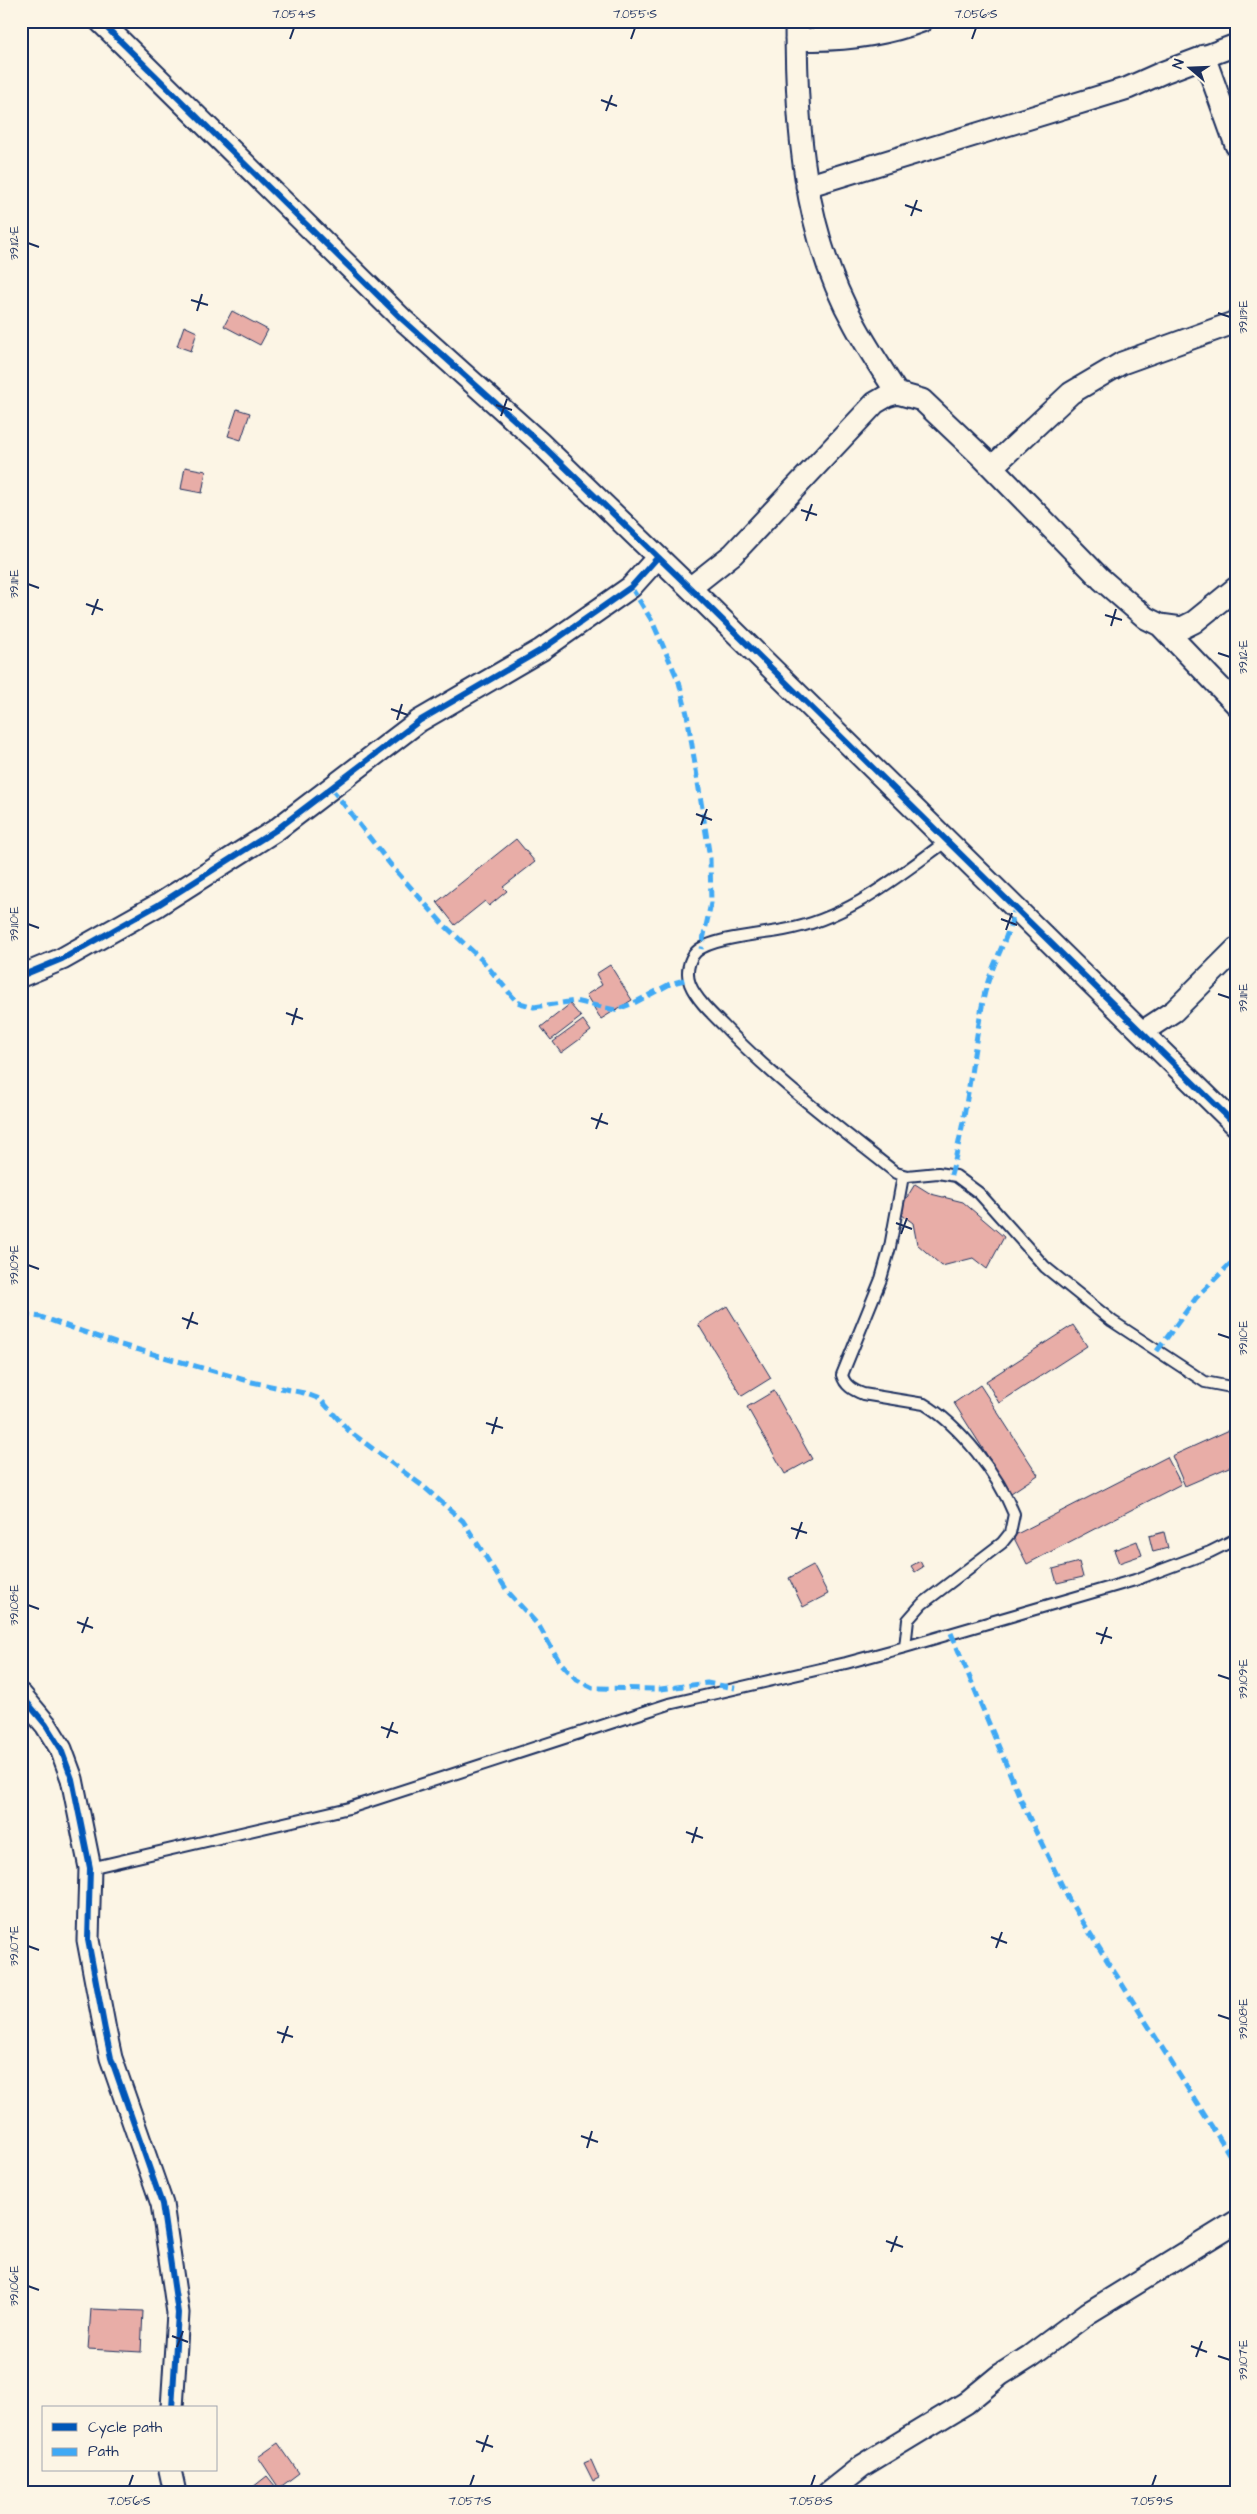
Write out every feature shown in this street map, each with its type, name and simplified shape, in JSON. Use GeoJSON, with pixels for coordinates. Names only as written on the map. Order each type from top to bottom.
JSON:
{"type":"FeatureCollection","features":[{"type":"Feature","properties":{"kind":"street"},"geometry":{"type":"LineString","coordinates":[[100,21],[402,319],[539,442],[690,588],[1236,1125]]}},
{"type":"Feature","properties":{"kind":"street"},"geometry":{"type":"LineString","coordinates":[[897,393],[854,324],[822,250],[803,163],[796,30],[824,41],[905,28],[922,21]]}},
{"type":"Feature","properties":{"kind":"street"},"geometry":{"type":"LineString","coordinates":[[808,186],[1128,88],[1204,56],[1236,45]]}},
{"type":"Feature","properties":{"kind":"street"},"geometry":{"type":"LineString","coordinates":[[1204,56],[1236,144]]}},
{"type":"Feature","properties":{"kind":"street"},"geometry":{"type":"LineString","coordinates":[[992,467],[1080,388],[1122,363],[1236,322]]}},
{"type":"Feature","properties":{"kind":"street"},"geometry":{"type":"LineString","coordinates":[[690,588],[732,554],[875,403],[886,396],[897,393],[922,400],[992,467],[1127,604],[1146,618],[1160,624],[1182,628],[1194,622],[1236,588]]}},
{"type":"Feature","properties":{"kind":"street"},"geometry":{"type":"LineString","coordinates":[[21,976],[62,959],[158,905],[276,830],[419,722],[541,650],[631,587],[658,557]]}},
{"type":"Feature","properties":{"kind":"street"},"geometry":{"type":"LineString","coordinates":[[1160,624],[1236,704]]}},
{"type":"Feature","properties":{"kind":"street"},"geometry":{"type":"LineString","coordinates":[[1142,1032],[1174,1011],[1236,949]]}},
{"type":"Feature","properties":{"kind":"street"},"geometry":{"type":"LineString","coordinates":[[21,1695],[46,1725],[61,1750],[72,1779],[90,1868],[88,1940],[105,2030],[111,2058],[162,2204],[169,2242],[178,2313],[172,2406]]}},
{"type":"Feature","properties":{"kind":"street"},"geometry":{"type":"LineString","coordinates":[[828,2493],[862,2466],[966,2403],[1000,2375],[1036,2352],[1088,2313],[1236,2222]]}},
{"type":"Feature","properties":{"kind":"street"},"geometry":{"type":"LineString","coordinates":[[170,2472],[175,2493]]}},
{"type":"Feature","properties":{"kind":"lane"},"geometry":{"type":"LineString","coordinates":[[948,840],[844,911],[808,926],[741,936],[701,949],[691,959],[688,968],[688,978],[692,988],[745,1048],[830,1120],[903,1176],[938,1173],[956,1176],[979,1193],[1046,1267],[1112,1321],[1205,1382],[1236,1388]]}},
{"type":"Feature","properties":{"kind":"lane"},"geometry":{"type":"LineString","coordinates":[[903,1176],[890,1247],[881,1279],[842,1375],[844,1382],[855,1391],[863,1394],[924,1404],[933,1409],[967,1441],[985,1464],[1014,1514],[1010,1533],[1002,1543],[922,1604],[908,1620],[905,1646]]}},
{"type":"Feature","properties":{"kind":"lane"},"geometry":{"type":"LineString","coordinates":[[90,1868],[349,1808],[669,1704],[846,1663],[1135,1580],[1210,1552],[1236,1539]]}},
{"type":"Feature","properties":{"kind":"building"},"geometry":{"type":"Polygon","coordinates":[[[232,311],[268,330],[260,345],[224,326],[232,311]]]}},
{"type":"Feature","properties":{"kind":"building"},"geometry":{"type":"Polygon","coordinates":[[[184,326],[197,332],[191,351],[177,346],[184,326]]]}},
{"type":"Feature","properties":{"kind":"building"},"geometry":{"type":"Polygon","coordinates":[[[237,409],[250,413],[241,440],[228,436],[237,409]]]}},
{"type":"Feature","properties":{"kind":"building"},"geometry":{"type":"Polygon","coordinates":[[[185,467],[206,471],[202,493],[181,489],[185,467]]]}},
{"type":"Feature","properties":{"kind":"building"},"geometry":{"type":"Polygon","coordinates":[[[516,839],[535,862],[503,887],[507,891],[489,906],[485,901],[455,925],[437,902],[516,839]]]}},
{"type":"Feature","properties":{"kind":"building"},"geometry":{"type":"Polygon","coordinates":[[[610,965],[632,1000],[601,1019],[586,995],[602,985],[596,974],[610,965]]]}},
{"type":"Feature","properties":{"kind":"building"},"geometry":{"type":"Polygon","coordinates":[[[570,1004],[581,1017],[551,1040],[541,1027],[570,1004]]]}},
{"type":"Feature","properties":{"kind":"building"},"geometry":{"type":"Polygon","coordinates":[[[583,1020],[591,1031],[561,1053],[553,1042],[583,1020]]]}},
{"type":"Feature","properties":{"kind":"building"},"geometry":{"type":"Polygon","coordinates":[[[915,1184],[931,1194],[963,1202],[1004,1237],[987,1269],[973,1258],[942,1266],[917,1244],[913,1223],[898,1212],[915,1184]]]}},
{"type":"Feature","properties":{"kind":"building"},"geometry":{"type":"Polygon","coordinates":[[[727,1306],[771,1378],[742,1396],[698,1324],[727,1306]]]}},
{"type":"Feature","properties":{"kind":"building"},"geometry":{"type":"Polygon","coordinates":[[[1073,1325],[1087,1346],[999,1403],[986,1381],[1073,1325]]]}},
{"type":"Feature","properties":{"kind":"building"},"geometry":{"type":"Polygon","coordinates":[[[980,1385],[1038,1475],[1011,1493],[954,1403],[980,1385]]]}},
{"type":"Feature","properties":{"kind":"building"},"geometry":{"type":"Polygon","coordinates":[[[774,1391],[812,1459],[785,1474],[747,1407],[774,1391]]]}},
{"type":"Feature","properties":{"kind":"building"},"geometry":{"type":"Polygon","coordinates":[[[1236,1427],[1236,1464],[1185,1486],[1172,1456],[1236,1427]]]}},
{"type":"Feature","properties":{"kind":"building"},"geometry":{"type":"Polygon","coordinates":[[[1167,1457],[1181,1484],[1027,1564],[1013,1536],[1167,1457]]]}},
{"type":"Feature","properties":{"kind":"building"},"geometry":{"type":"Polygon","coordinates":[[[1164,1532],[1168,1548],[1153,1552],[1149,1536],[1164,1532]]]}},
{"type":"Feature","properties":{"kind":"building"},"geometry":{"type":"Polygon","coordinates":[[[1137,1541],[1142,1555],[1119,1563],[1114,1550],[1137,1541]]]}},
{"type":"Feature","properties":{"kind":"building"},"geometry":{"type":"Polygon","coordinates":[[[920,1561],[923,1567],[915,1572],[911,1566],[920,1561]]]}},
{"type":"Feature","properties":{"kind":"building"},"geometry":{"type":"Polygon","coordinates":[[[1079,1562],[1083,1577],[1057,1583],[1053,1569],[1079,1562]]]}},
{"type":"Feature","properties":{"kind":"building"},"geometry":{"type":"Polygon","coordinates":[[[813,1565],[828,1594],[803,1607],[789,1578],[813,1565]]]}},
{"type":"Feature","properties":{"kind":"building"},"geometry":{"type":"Polygon","coordinates":[[[91,2309],[143,2311],[141,2352],[88,2349],[91,2309]]]}},
{"type":"Feature","properties":{"kind":"building"},"geometry":{"type":"Polygon","coordinates":[[[278,2443],[299,2473],[279,2488],[258,2457],[278,2443]]]}},
{"type":"Feature","properties":{"kind":"building"},"geometry":{"type":"Polygon","coordinates":[[[591,2460],[599,2478],[593,2481],[584,2463],[591,2460]]]}},
{"type":"Feature","properties":{"kind":"building"},"geometry":{"type":"Polygon","coordinates":[[[267,2476],[280,2492],[249,2493],[248,2491],[267,2476]]]}},
{"type":"Feature","properties":{"kind":"building"},"geometry":{"type":"Polygon","coordinates":[[[300,2485],[305,2493],[287,2493],[300,2485]]]}},
{"type":"Feature","properties":{"kind":"marked path"},"geometry":{"type":"LineString","coordinates":[[631,587],[652,621],[679,682],[687,714],[710,858],[711,903],[701,949]]}},
{"type":"Feature","properties":{"kind":"marked path"},"geometry":{"type":"LineString","coordinates":[[331,788],[390,864],[443,924],[482,960],[517,1002],[534,1007],[575,1001],[615,1010],[634,1003],[670,984],[688,979]]}},
{"type":"Feature","properties":{"kind":"marked path"},"geometry":{"type":"LineString","coordinates":[[951,1175],[957,1153],[984,996],[1009,929],[1015,906]]}},
{"type":"Feature","properties":{"kind":"marked path"},"geometry":{"type":"LineString","coordinates":[[1157,1351],[1196,1298],[1236,1258]]}},
{"type":"Feature","properties":{"kind":"marked path"},"geometry":{"type":"LineString","coordinates":[[21,1314],[41,1317],[118,1344],[252,1382],[304,1393],[320,1399],[349,1431],[424,1487],[463,1521],[508,1592],[539,1626],[559,1661],[577,1680],[593,1688],[661,1689],[707,1683],[735,1688]]}},
{"type":"Feature","properties":{"kind":"marked path"},"geometry":{"type":"LineString","coordinates":[[951,1633],[1024,1807],[1069,1900],[1236,2165]]}},
{"type":"Feature","properties":{"kind":"cycle path"},"geometry":{"type":"LineString","coordinates":[[100,21],[402,319],[539,442],[690,588],[1236,1125]]}},
{"type":"Feature","properties":{"kind":"cycle path"},"geometry":{"type":"LineString","coordinates":[[21,976],[62,959],[158,905],[276,830],[419,721],[541,650],[631,587],[658,557]]}},
{"type":"Feature","properties":{"kind":"cycle path"},"geometry":{"type":"LineString","coordinates":[[21,1695],[46,1725],[61,1749],[72,1779],[90,1868],[88,1940],[105,2030],[111,2058],[162,2204],[178,2313],[172,2406]]}}]}
